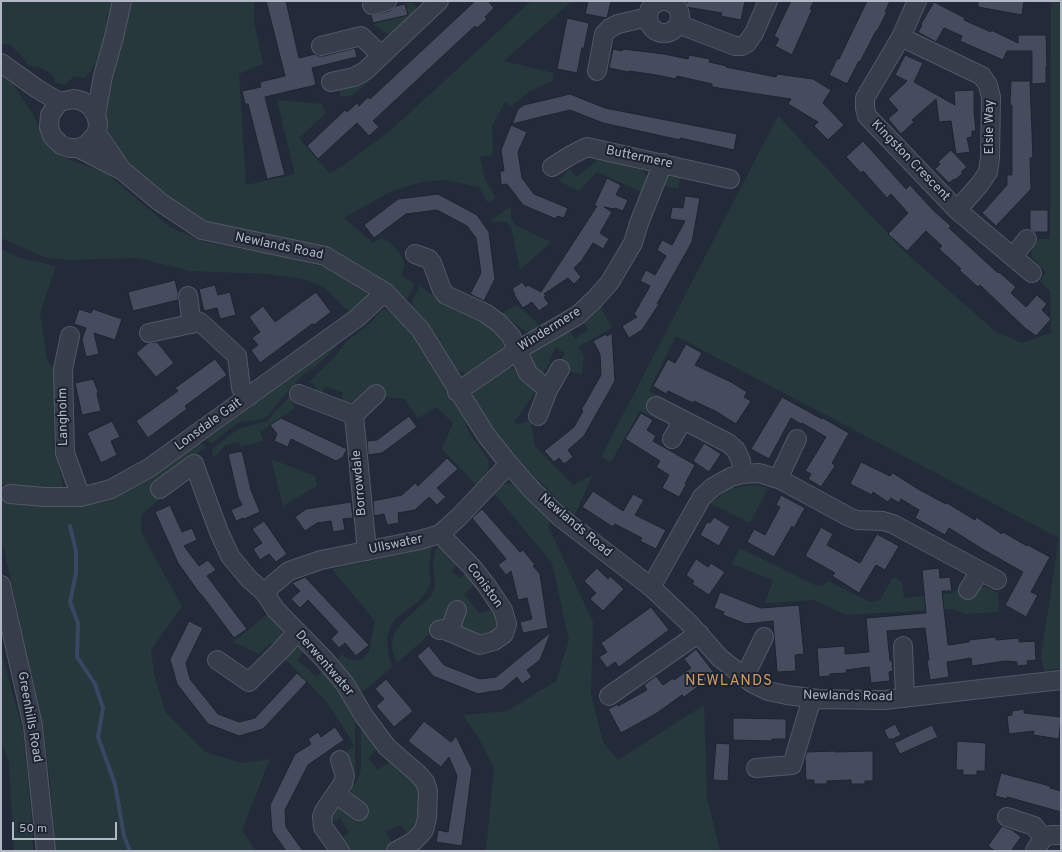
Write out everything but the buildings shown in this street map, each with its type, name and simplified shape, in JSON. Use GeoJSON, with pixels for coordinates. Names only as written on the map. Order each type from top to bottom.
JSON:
{"type":"FeatureCollection","features":[{"type":"Feature","properties":{"kind":"street"},"geometry":{"type":"LineString","coordinates":[[36,88],[52,136],[61,146],[78,148],[86,145],[97,133],[98,123],[96,114],[103,76],[122,1]]}},
{"type":"Feature","properties":{"kind":"street"},"geometry":{"type":"LineString","coordinates":[[678,24],[735,46],[742,46],[747,43],[754,33],[768,1]]}},
{"type":"Feature","properties":{"kind":"street","name":"Kingston Crescent"},"geometry":{"type":"LineString","coordinates":[[917,1],[901,37],[865,98],[864,108],[867,116],[957,210],[1032,273]]}},
{"type":"Feature","properties":{"kind":"street"},"geometry":{"type":"LineString","coordinates":[[658,2],[669,2],[677,8],[680,19],[678,24],[671,32],[661,33],[652,28],[649,24],[648,17],[650,9],[653,5],[658,2]]}},
{"type":"Feature","properties":{"kind":"street"},"geometry":{"type":"LineString","coordinates":[[331,82],[354,77],[365,71],[428,4]]}},
{"type":"Feature","properties":{"kind":"street"},"geometry":{"type":"LineString","coordinates":[[598,70],[604,34],[610,28],[618,24],[648,17]]}},
{"type":"Feature","properties":{"kind":"street"},"geometry":{"type":"LineString","coordinates":[[321,46],[361,36],[381,55]]}},
{"type":"Feature","properties":{"kind":"street","name":"Elsie Way"},"geometry":{"type":"LineString","coordinates":[[901,37],[982,76],[988,85],[991,97],[990,158],[988,172],[980,184],[957,210]]}},
{"type":"Feature","properties":{"kind":"street"},"geometry":{"type":"LineString","coordinates":[[1,63],[36,88],[67,101],[82,101],[90,106],[96,114]]}},
{"type":"Feature","properties":{"kind":"street"},"geometry":{"type":"LineString","coordinates":[[49,126],[50,115],[67,101],[103,76]]}},
{"type":"Feature","properties":{"kind":"street","name":"Newlands Road"},"geometry":{"type":"LineString","coordinates":[[97,133],[123,171]]}},
{"type":"Feature","properties":{"kind":"street","name":"Buttermere"},"geometry":{"type":"LineString","coordinates":[[552,167],[571,154],[587,147],[730,179]]}},
{"type":"Feature","properties":{"kind":"street","name":"Newlands Road"},"geometry":{"type":"LineString","coordinates":[[78,148],[123,171],[160,202],[202,230],[325,256],[385,292],[420,329],[486,435],[533,491],[560,517],[651,587],[698,633],[720,658],[744,678],[768,691],[787,696],[812,698],[884,700],[1061,680]]}},
{"type":"Feature","properties":{"kind":"street","name":"Windermere"},"geometry":{"type":"LineString","coordinates":[[458,392],[518,350],[578,315],[595,299],[610,282],[633,243],[663,163]]}},
{"type":"Feature","properties":{"kind":"street"},"geometry":{"type":"LineString","coordinates":[[1013,256],[1027,239]]}},
{"type":"Feature","properties":{"kind":"street"},"geometry":{"type":"LineString","coordinates":[[415,254],[429,259],[432,263],[442,290],[446,295],[485,313],[499,323],[512,336],[528,373],[548,390]]}},
{"type":"Feature","properties":{"kind":"street","name":"Lonsdale Gait"},"geometry":{"type":"LineString","coordinates":[[10,494],[44,497],[81,497],[111,489],[149,468],[248,397],[357,318],[385,292]]}},
{"type":"Feature","properties":{"kind":"street"},"geometry":{"type":"LineString","coordinates":[[188,296],[192,324]]}},
{"type":"Feature","properties":{"kind":"street"},"geometry":{"type":"LineString","coordinates":[[149,333],[200,322],[237,356],[241,388],[248,397]]}},
{"type":"Feature","properties":{"kind":"street","name":"Langholm"},"geometry":{"type":"LineString","coordinates":[[70,336],[63,369],[65,453],[81,497]]}},
{"type":"Feature","properties":{"kind":"street"},"geometry":{"type":"LineString","coordinates":[[538,416],[548,390],[560,369]]}},
{"type":"Feature","properties":{"kind":"street"},"geometry":{"type":"LineString","coordinates":[[299,394],[354,414],[376,394]]}},
{"type":"Feature","properties":{"kind":"street"},"geometry":{"type":"LineString","coordinates":[[656,406],[728,443],[736,450],[741,461],[742,474]]}},
{"type":"Feature","properties":{"kind":"street","name":"Borrowdale"},"geometry":{"type":"LineString","coordinates":[[354,414],[366,551]]}},
{"type":"Feature","properties":{"kind":"street"},"geometry":{"type":"LineString","coordinates":[[672,440],[683,420]]}},
{"type":"Feature","properties":{"kind":"street"},"geometry":{"type":"LineString","coordinates":[[783,482],[802,442]]}},
{"type":"Feature","properties":{"kind":"street","name":"Derwentwater"},"geometry":{"type":"LineString","coordinates":[[160,489],[201,459],[219,532],[230,556],[249,579],[264,592],[276,610],[324,659],[345,684],[364,716],[387,747],[417,773],[425,782],[428,791],[427,818],[424,830],[414,841],[396,851]]}},
{"type":"Feature","properties":{"kind":"street","name":"Ullswater"},"geometry":{"type":"LineString","coordinates":[[264,592],[289,571],[321,560],[420,540],[440,534],[459,517],[509,464]]}},
{"type":"Feature","properties":{"kind":"street"},"geometry":{"type":"LineString","coordinates":[[651,587],[702,497],[713,487],[731,477],[742,474],[759,473],[783,482],[849,517],[858,520],[883,521],[893,524],[997,580]]}},
{"type":"Feature","properties":{"kind":"street","name":"Coniston"},"geometry":{"type":"LineString","coordinates":[[440,534],[472,567],[503,610],[507,624],[504,634],[494,641],[485,644],[476,644],[444,631],[457,610]]}},
{"type":"Feature","properties":{"kind":"street"},"geometry":{"type":"LineString","coordinates":[[968,590],[980,571]]}},
{"type":"Feature","properties":{"kind":"street","name":"Greenhills Road"},"geometry":{"type":"LineString","coordinates":[[1,585],[3,605],[33,726],[46,851]]}},
{"type":"Feature","properties":{"kind":"street"},"geometry":{"type":"LineString","coordinates":[[217,660],[249,682],[297,632]]}},
{"type":"Feature","properties":{"kind":"street"},"geometry":{"type":"LineString","coordinates":[[609,696],[698,633]]}},
{"type":"Feature","properties":{"kind":"street"},"geometry":{"type":"LineString","coordinates":[[744,678],[764,637]]}},
{"type":"Feature","properties":{"kind":"street"},"geometry":{"type":"LineString","coordinates":[[909,646],[911,697]]}},
{"type":"Feature","properties":{"kind":"street"},"geometry":{"type":"LineString","coordinates":[[756,768],[792,765],[812,698]]}},
{"type":"Feature","properties":{"kind":"street"},"geometry":{"type":"LineString","coordinates":[[340,760],[345,776],[343,783],[324,811],[322,817],[323,827],[340,851]]}},
{"type":"Feature","properties":{"kind":"street"},"geometry":{"type":"LineString","coordinates":[[336,794],[359,811]]}},
{"type":"Feature","properties":{"kind":"street"},"geometry":{"type":"LineString","coordinates":[[1007,817],[1034,826],[1039,844],[1051,835],[1061,835]]}},
{"type":"Feature","properties":{"kind":"shaded area"},"geometry":{"type":"Polygon","coordinates":[[[1,1],[113,1],[113,8],[106,17],[108,28],[97,60],[91,71],[84,78],[74,76],[65,85],[55,82],[54,77],[47,71],[39,67],[29,66],[22,56],[10,45],[1,44],[1,1]]]}},
{"type":"Feature","properties":{"kind":"shaded area"},"geometry":{"type":"Polygon","coordinates":[[[132,1],[254,1],[254,22],[263,64],[239,74],[246,185],[295,174],[277,100],[322,104],[325,114],[299,138],[329,173],[341,167],[390,131],[531,1],[572,1],[504,61],[554,73],[552,81],[530,91],[511,106],[505,102],[492,126],[493,155],[480,157],[485,180],[496,198],[488,203],[479,187],[445,180],[421,182],[390,192],[344,218],[373,243],[381,238],[389,241],[399,252],[405,264],[401,276],[412,282],[414,286],[406,301],[366,271],[201,222],[170,204],[126,163],[107,128],[106,95],[132,1]]]}},
{"type":"Feature","properties":{"kind":"shaded area"},"geometry":{"type":"Polygon","coordinates":[[[1051,1],[1061,1],[1061,668],[1044,671],[1041,657],[1059,538],[676,336],[649,391],[663,398],[662,400],[670,425],[640,411],[611,462],[601,457],[778,116],[905,252],[996,332],[1022,343],[1051,333],[1050,291],[1040,281],[1046,272],[1031,256],[1033,247],[1039,239],[1050,239],[1051,1]]]}},
{"type":"Feature","properties":{"kind":"shaded area"},"geometry":{"type":"Polygon","coordinates":[[[406,3],[414,3],[418,11],[393,38],[373,24],[408,15],[406,3]]]}},
{"type":"Feature","properties":{"kind":"shaded area"},"geometry":{"type":"Polygon","coordinates":[[[397,49],[400,52],[358,91],[351,96],[340,96],[339,91],[358,84],[397,49]]]}},
{"type":"Feature","properties":{"kind":"shaded area"},"geometry":{"type":"Polygon","coordinates":[[[1,75],[12,83],[31,111],[47,143],[60,156],[106,173],[170,227],[204,242],[287,257],[330,269],[367,293],[367,299],[353,312],[346,309],[324,287],[307,280],[268,274],[190,271],[138,258],[70,260],[47,258],[1,238],[1,75]]]}},
{"type":"Feature","properties":{"kind":"shaded area"},"geometry":{"type":"Polygon","coordinates":[[[604,154],[643,171],[648,179],[646,194],[597,172],[579,191],[559,181],[569,169],[577,177],[604,154]]]}},
{"type":"Feature","properties":{"kind":"shaded area"},"geometry":{"type":"Polygon","coordinates":[[[672,172],[681,174],[678,189],[662,185],[667,176],[672,172]]]}},
{"type":"Feature","properties":{"kind":"shaded area"},"geometry":{"type":"Polygon","coordinates":[[[511,206],[511,219],[515,225],[551,242],[520,270],[511,227],[506,222],[490,221],[511,206]]]}},
{"type":"Feature","properties":{"kind":"shaded area"},"geometry":{"type":"Polygon","coordinates":[[[1,249],[17,257],[56,266],[40,313],[47,359],[55,372],[53,444],[63,485],[57,497],[108,496],[130,490],[185,453],[197,441],[206,447],[154,485],[162,497],[142,514],[141,532],[182,606],[151,650],[154,673],[165,712],[205,752],[242,763],[270,759],[242,830],[256,851],[54,851],[51,789],[44,731],[1,536],[1,499],[19,501],[19,486],[1,484],[1,249]]]}},
{"type":"Feature","properties":{"kind":"shaded area"},"geometry":{"type":"Polygon","coordinates":[[[420,286],[440,301],[481,321],[498,332],[503,338],[502,344],[505,345],[504,350],[473,372],[467,374],[459,371],[450,364],[409,308],[420,286]]]}},
{"type":"Feature","properties":{"kind":"shaded area"},"geometry":{"type":"Polygon","coordinates":[[[517,305],[544,329],[533,334],[525,331],[502,313],[517,305]]]}},
{"type":"Feature","properties":{"kind":"shaded area"},"geometry":{"type":"Polygon","coordinates":[[[600,306],[612,328],[579,346],[584,357],[582,374],[570,372],[560,362],[565,353],[555,347],[543,374],[540,374],[527,358],[529,352],[567,330],[570,331],[575,339],[588,329],[582,320],[600,306]]]}},
{"type":"Feature","properties":{"kind":"shaded area"},"geometry":{"type":"Polygon","coordinates":[[[382,310],[387,310],[396,318],[400,317],[423,346],[464,417],[468,431],[488,459],[489,469],[483,476],[486,479],[477,486],[442,449],[453,423],[436,407],[418,418],[404,399],[385,397],[376,387],[363,391],[360,400],[341,405],[343,393],[325,386],[321,394],[317,394],[314,384],[309,382],[333,359],[346,342],[368,325],[382,310]]]}},
{"type":"Feature","properties":{"kind":"shaded area"},"geometry":{"type":"Polygon","coordinates":[[[338,343],[336,347],[319,364],[304,374],[268,416],[259,420],[239,422],[212,443],[206,440],[338,343]]]}},
{"type":"Feature","properties":{"kind":"shaded area"},"geometry":{"type":"Polygon","coordinates":[[[507,367],[515,369],[534,387],[536,391],[515,421],[518,425],[530,420],[535,446],[573,485],[593,475],[574,516],[503,444],[473,399],[474,392],[479,386],[507,367]]]}},
{"type":"Feature","properties":{"kind":"shaded area"},"geometry":{"type":"Polygon","coordinates":[[[289,397],[295,408],[260,432],[263,441],[240,447],[239,442],[226,445],[213,458],[212,449],[238,429],[267,421],[289,397]]]}},
{"type":"Feature","properties":{"kind":"shaded area"},"geometry":{"type":"Polygon","coordinates":[[[271,459],[315,476],[317,486],[283,506],[271,459]]]}},
{"type":"Feature","properties":{"kind":"shaded area"},"geometry":{"type":"Polygon","coordinates":[[[509,483],[520,487],[551,521],[548,526],[593,622],[591,694],[603,742],[618,760],[704,705],[707,797],[720,851],[486,851],[494,768],[478,737],[463,715],[507,711],[556,681],[569,640],[552,563],[493,492],[499,486],[509,483]]]}},
{"type":"Feature","properties":{"kind":"shaded area"},"geometry":{"type":"Polygon","coordinates":[[[755,485],[768,488],[750,523],[710,503],[732,488],[755,485]]]}},
{"type":"Feature","properties":{"kind":"shaded area"},"geometry":{"type":"Polygon","coordinates":[[[432,543],[429,567],[431,582],[427,591],[419,601],[394,620],[387,636],[388,654],[392,667],[360,694],[335,662],[342,654],[348,660],[361,660],[369,652],[375,621],[332,569],[406,553],[415,547],[432,543]]]}},
{"type":"Feature","properties":{"kind":"shaded area"},"geometry":{"type":"Polygon","coordinates":[[[436,548],[440,548],[458,564],[452,571],[460,578],[469,571],[476,584],[464,594],[479,613],[494,609],[497,610],[498,629],[488,638],[460,630],[459,624],[466,607],[455,603],[447,619],[398,662],[396,661],[392,650],[393,636],[401,624],[431,596],[435,587],[433,562],[436,548]]]}},
{"type":"Feature","properties":{"kind":"shaded area"},"geometry":{"type":"Polygon","coordinates":[[[740,548],[817,586],[824,585],[828,581],[870,602],[880,600],[893,577],[902,582],[904,598],[954,593],[957,589],[972,597],[982,587],[986,587],[998,593],[999,612],[965,614],[953,609],[846,615],[814,600],[765,603],[773,580],[732,564],[740,548]]]}},
{"type":"Feature","properties":{"kind":"shaded area"},"geometry":{"type":"Polygon","coordinates":[[[270,612],[282,627],[282,635],[274,645],[271,643],[259,654],[233,642],[270,612]]]}},
{"type":"Feature","properties":{"kind":"shaded area"},"geometry":{"type":"Polygon","coordinates":[[[295,648],[303,648],[305,650],[297,660],[317,677],[325,668],[355,711],[355,774],[353,777],[346,752],[354,746],[347,733],[326,701],[283,657],[295,648]]]}},
{"type":"Feature","properties":{"kind":"shaded area"},"geometry":{"type":"Polygon","coordinates":[[[1,651],[23,732],[31,812],[33,851],[14,851],[9,763],[1,740],[1,651]]]}},
{"type":"Feature","properties":{"kind":"shaded area"},"geometry":{"type":"Polygon","coordinates":[[[361,723],[375,740],[377,749],[368,758],[378,770],[394,759],[422,786],[421,824],[410,837],[401,825],[386,831],[393,846],[383,851],[349,851],[344,849],[339,840],[349,832],[340,818],[329,824],[328,814],[336,807],[364,807],[348,788],[356,783],[361,770],[361,723]]]}},
{"type":"Feature","properties":{"kind":"waterway"},"geometry":{"type":"LineString","coordinates":[[70,526],[76,551],[76,573],[70,602],[78,623],[77,657],[95,684],[103,708],[98,737],[115,784],[124,836],[130,851]]}},
{"type":"Feature","properties":{"kind":"district","name":"NEWLANDS"},"geometry":{"type":"Point","coordinates":[729,682]}}]}
